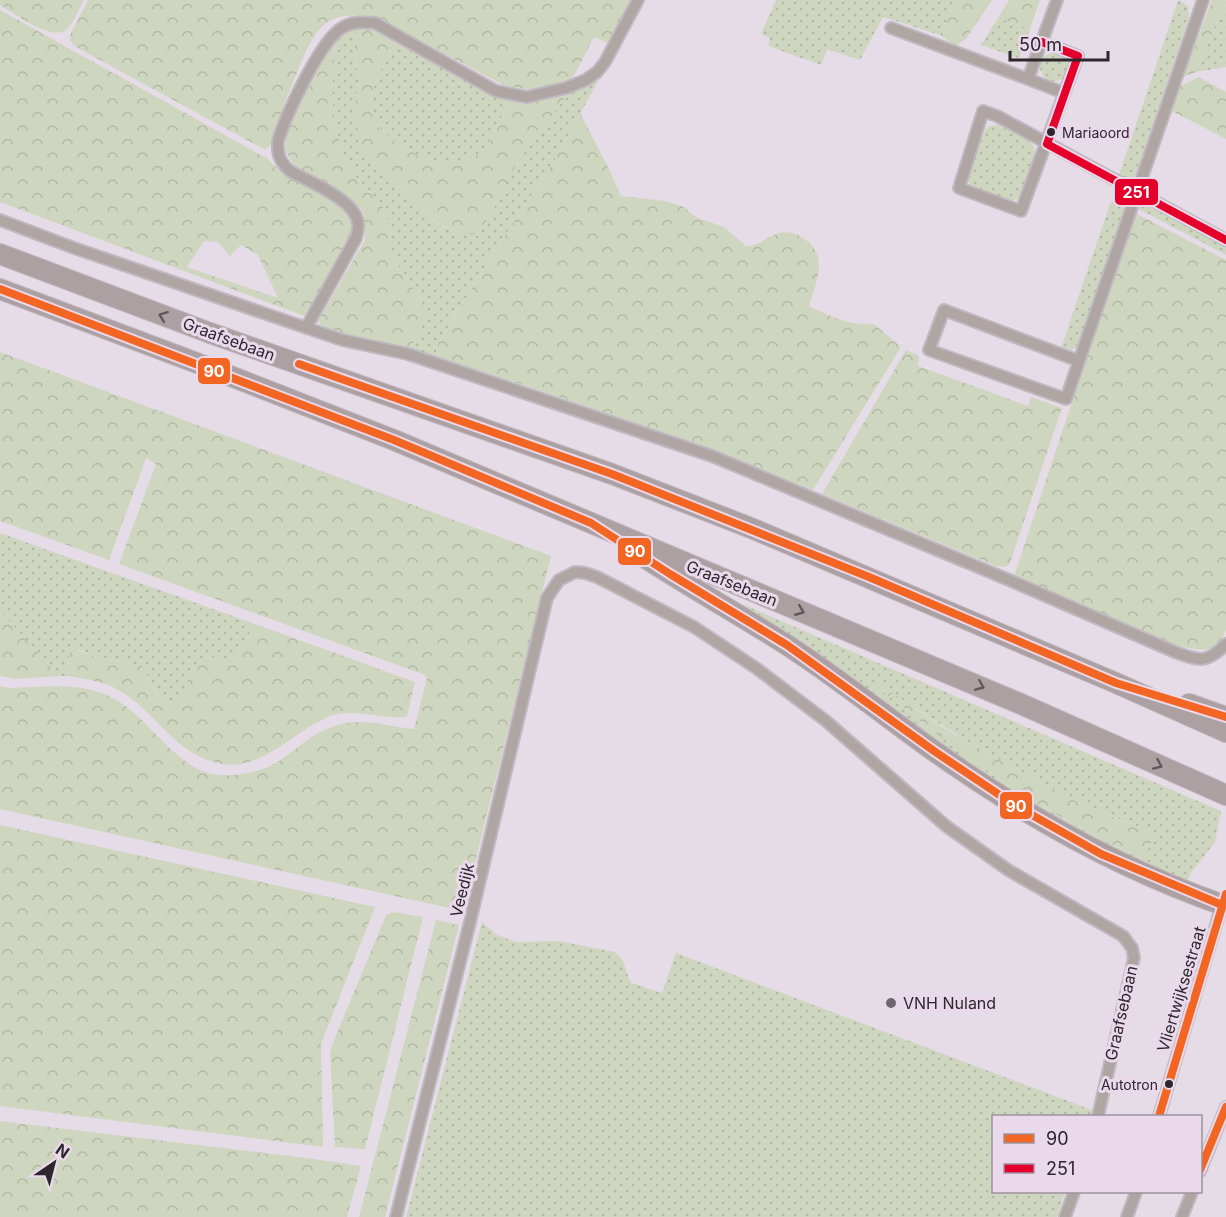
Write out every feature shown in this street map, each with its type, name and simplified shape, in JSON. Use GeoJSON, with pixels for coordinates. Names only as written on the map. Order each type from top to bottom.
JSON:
{"type":"FeatureCollection","features":[{"type":"Feature","properties":{"kind":"highway","name":"Graafsebaan"},"geometry":{"type":"LineString","coordinates":[[0,254],[210,333],[612,474],[815,555],[1226,732]]}},
{"type":"Feature","properties":{"kind":"highway","name":"Graafsebaan"},"geometry":{"type":"LineString","coordinates":[[0,289],[383,436],[1021,704],[1226,795]]}},
{"type":"Feature","properties":{"kind":"highway"},"geometry":{"type":"LineString","coordinates":[[591,523],[669,574],[787,645],[934,752],[1016,806],[1101,854],[1224,905]]}},
{"type":"Feature","properties":{"kind":"highway"},"geometry":{"type":"LineString","coordinates":[[1116,683],[1226,717]]}},
{"type":"Feature","properties":{"kind":"street"},"geometry":{"type":"LineString","coordinates":[[306,328],[356,238],[358,224],[353,211],[344,201],[290,171],[284,165],[279,159],[278,141],[320,51],[339,29],[355,22],[375,23],[496,92],[527,97],[566,88],[586,80],[597,72],[605,62],[638,0]]}},
{"type":"Feature","properties":{"kind":"street"},"geometry":{"type":"LineString","coordinates":[[1028,79],[1057,0]]}},
{"type":"Feature","properties":{"kind":"street"},"geometry":{"type":"LineString","coordinates":[[1079,361],[944,310],[929,350],[1066,399],[1203,0]]}},
{"type":"Feature","properties":{"kind":"street"},"geometry":{"type":"LineString","coordinates":[[891,28],[1064,93]]}},
{"type":"Feature","properties":{"kind":"street"},"geometry":{"type":"LineString","coordinates":[[1042,42],[1078,56],[1047,144],[1021,211],[959,188],[983,111],[997,116],[1047,144],[1226,240]]}},
{"type":"Feature","properties":{"kind":"street"},"geometry":{"type":"LineString","coordinates":[[0,220],[74,248],[342,340],[408,354],[712,456],[1009,580],[1174,652],[1195,659],[1211,658],[1226,644]]}},
{"type":"Feature","properties":{"kind":"street","name":"Graafsebaan"},"geometry":{"type":"LineString","coordinates":[[566,575],[575,572],[597,577],[694,627],[756,668],[826,722],[946,826],[1008,870],[1123,936],[1132,948],[1134,958],[1098,1115]]}},
{"type":"Feature","properties":{"kind":"street","name":"Veedijk"},"geometry":{"type":"LineString","coordinates":[[396,1217],[473,910],[547,598],[552,588],[566,575]]}},
{"type":"Feature","properties":{"kind":"street","name":"Vliertwijksestraat"},"geometry":{"type":"LineString","coordinates":[[1159,1115],[1224,905]]}},
{"type":"Feature","properties":{"kind":"street"},"geometry":{"type":"LineString","coordinates":[[1202,1166],[1226,1107]]}},
{"type":"Feature","properties":{"kind":"street"},"geometry":{"type":"LineString","coordinates":[[1065,1217],[1073,1193]]}},
{"type":"Feature","properties":{"kind":"street"},"geometry":{"type":"LineString","coordinates":[[1127,1217],[1135,1193]]}},
{"type":"Feature","properties":{"kind":"street"},"geometry":{"type":"LineString","coordinates":[[1182,1217],[1191,1193]]}},
{"type":"Feature","properties":{"kind":"green space"},"geometry":{"type":"Polygon","coordinates":[[[0,0],[84,0],[70,26],[61,32],[53,32],[43,30],[0,5],[0,0]]]}},
{"type":"Feature","properties":{"kind":"green space"},"geometry":{"type":"Polygon","coordinates":[[[88,0],[634,0],[610,44],[594,37],[577,70],[568,81],[551,88],[541,89],[521,89],[503,85],[383,21],[350,16],[327,22],[312,40],[305,54],[273,140],[265,150],[74,46],[70,35],[88,0]]]}},
{"type":"Feature","properties":{"kind":"green space"},"geometry":{"type":"Polygon","coordinates":[[[776,0],[954,0],[953,9],[940,35],[883,17],[860,60],[827,49],[821,65],[768,46],[770,38],[761,34],[776,0]]]}},
{"type":"Feature","properties":{"kind":"green space"},"geometry":{"type":"Polygon","coordinates":[[[954,0],[992,0],[966,39],[955,46],[940,35],[953,9],[954,0]]]}},
{"type":"Feature","properties":{"kind":"green space"},"geometry":{"type":"Polygon","coordinates":[[[1009,0],[1040,0],[1030,29],[998,18],[1009,0]]]}},
{"type":"Feature","properties":{"kind":"green space"},"geometry":{"type":"Polygon","coordinates":[[[1178,0],[1188,6],[1189,17],[1137,173],[1131,178],[1124,177],[1119,175],[1178,0]]]}},
{"type":"Feature","properties":{"kind":"green space"},"geometry":{"type":"Polygon","coordinates":[[[1212,0],[1226,0],[1196,72],[1183,77],[1212,0]]]}},
{"type":"Feature","properties":{"kind":"green space"},"geometry":{"type":"Polygon","coordinates":[[[1226,0],[1226,67],[1196,72],[1226,0]]]}},
{"type":"Feature","properties":{"kind":"green space"},"geometry":{"type":"Polygon","coordinates":[[[0,10],[268,159],[291,177],[333,201],[344,211],[351,222],[354,237],[307,317],[0,202],[0,10]],[[204,241],[187,267],[278,298],[258,255],[241,245],[230,256],[218,242],[204,241]]]}},
{"type":"Feature","properties":{"kind":"green space"},"geometry":{"type":"Polygon","coordinates":[[[998,18],[1030,29],[1019,58],[981,45],[998,18]]]}},
{"type":"Feature","properties":{"kind":"green space"},"geometry":{"type":"Polygon","coordinates":[[[358,25],[354,51],[360,82],[356,96],[373,167],[444,227],[464,234],[477,234],[485,225],[513,169],[568,92],[598,81],[553,163],[492,255],[439,342],[435,356],[409,350],[422,327],[422,301],[388,251],[390,228],[370,192],[354,175],[334,124],[332,88],[336,32],[358,25]]]}},
{"type":"Feature","properties":{"kind":"green space"},"geometry":{"type":"Polygon","coordinates":[[[358,25],[371,27],[398,40],[373,89],[371,107],[373,117],[389,137],[426,158],[448,163],[472,158],[492,138],[510,98],[568,92],[520,159],[488,219],[477,234],[464,235],[453,232],[435,221],[403,190],[373,167],[359,148],[356,96],[360,82],[354,51],[358,25]]]}},
{"type":"Feature","properties":{"kind":"green space"},"geometry":{"type":"Polygon","coordinates":[[[336,32],[332,88],[334,124],[354,175],[385,210],[390,228],[388,251],[422,301],[425,314],[422,327],[409,350],[336,336],[323,330],[318,321],[365,240],[364,214],[347,198],[301,172],[285,150],[289,125],[319,52],[336,32]]]}},
{"type":"Feature","properties":{"kind":"green space"},"geometry":{"type":"Polygon","coordinates":[[[398,40],[510,98],[492,138],[475,156],[458,163],[426,158],[389,137],[373,117],[371,107],[373,89],[398,40]]]}},
{"type":"Feature","properties":{"kind":"green space"},"geometry":{"type":"Polygon","coordinates":[[[1054,53],[1064,57],[1068,67],[1064,77],[1054,81],[1044,77],[1040,67],[1044,57],[1054,53]]]}},
{"type":"Feature","properties":{"kind":"green space"},"geometry":{"type":"Polygon","coordinates":[[[1199,77],[1226,92],[1226,139],[1170,110],[1178,87],[1199,77]]]}},
{"type":"Feature","properties":{"kind":"green space"},"geometry":{"type":"Polygon","coordinates":[[[580,113],[621,196],[665,201],[682,206],[696,217],[724,227],[746,246],[755,245],[780,233],[800,236],[811,245],[819,261],[817,279],[809,306],[848,322],[874,324],[901,347],[813,490],[626,420],[435,356],[439,342],[492,255],[553,163],[580,113]]]}},
{"type":"Feature","properties":{"kind":"green space"},"geometry":{"type":"Polygon","coordinates":[[[997,125],[1024,138],[1034,148],[1032,169],[1021,197],[1016,199],[1002,200],[980,193],[969,186],[968,176],[985,130],[989,126],[997,125]]]}},
{"type":"Feature","properties":{"kind":"green space"},"geometry":{"type":"Polygon","coordinates":[[[1111,201],[1125,209],[1080,345],[1072,350],[1061,348],[1111,201]]]}},
{"type":"Feature","properties":{"kind":"green space"},"geometry":{"type":"Polygon","coordinates":[[[1142,204],[1226,247],[1226,255],[1137,208],[1142,204]]]}},
{"type":"Feature","properties":{"kind":"green space"},"geometry":{"type":"Polygon","coordinates":[[[1135,213],[1226,260],[1226,629],[1218,644],[1212,648],[1200,650],[1176,645],[1014,576],[1135,213]]]}},
{"type":"Feature","properties":{"kind":"green space"},"geometry":{"type":"Polygon","coordinates":[[[906,350],[919,356],[918,366],[1028,406],[1031,397],[1062,408],[1010,563],[1005,567],[996,566],[822,494],[906,350]]]}},
{"type":"Feature","properties":{"kind":"green space"},"geometry":{"type":"Polygon","coordinates":[[[0,352],[551,556],[463,911],[0,809],[0,686],[10,688],[75,687],[101,693],[126,706],[187,762],[200,770],[213,774],[230,775],[248,773],[272,765],[317,734],[346,723],[371,723],[414,729],[427,678],[425,675],[119,564],[156,464],[146,458],[109,560],[0,521],[0,352]]]}},
{"type":"Feature","properties":{"kind":"green space"},"geometry":{"type":"Polygon","coordinates":[[[0,533],[255,624],[232,661],[175,703],[168,702],[158,695],[142,666],[97,657],[79,650],[69,657],[67,676],[59,676],[0,611],[0,533]]]}},
{"type":"Feature","properties":{"kind":"green space"},"geometry":{"type":"Polygon","coordinates":[[[714,592],[1221,811],[1215,842],[1186,883],[1105,846],[1020,799],[714,592]],[[878,684],[877,686],[941,737],[1021,795],[1140,858],[1150,831],[1044,784],[976,746],[878,684]]]}},
{"type":"Feature","properties":{"kind":"green space"},"geometry":{"type":"Polygon","coordinates":[[[0,611],[59,676],[16,679],[0,676],[0,611]]]}},
{"type":"Feature","properties":{"kind":"green space"},"geometry":{"type":"Polygon","coordinates":[[[255,624],[415,682],[407,717],[355,713],[335,715],[312,725],[259,758],[230,765],[200,757],[188,750],[144,709],[114,688],[95,681],[67,676],[70,651],[73,649],[97,657],[142,666],[157,695],[168,702],[175,703],[206,654],[228,663],[232,661],[255,624]]]}},
{"type":"Feature","properties":{"kind":"green space"},"geometry":{"type":"Polygon","coordinates":[[[877,683],[947,730],[1032,778],[1115,818],[1150,831],[1154,836],[1146,855],[1141,858],[1103,840],[1021,795],[941,737],[876,686],[877,683]]]}},
{"type":"Feature","properties":{"kind":"green space"},"geometry":{"type":"Polygon","coordinates":[[[0,825],[375,907],[321,1044],[323,1147],[0,1106],[0,825]]]}},
{"type":"Feature","properties":{"kind":"green space"},"geometry":{"type":"Polygon","coordinates":[[[394,912],[423,917],[365,1149],[335,1147],[330,1053],[386,915],[394,912]]]}},
{"type":"Feature","properties":{"kind":"green space"},"geometry":{"type":"Polygon","coordinates":[[[436,920],[459,925],[385,1217],[359,1217],[436,920]]]}},
{"type":"Feature","properties":{"kind":"green space"},"geometry":{"type":"Polygon","coordinates":[[[482,922],[497,935],[516,942],[558,941],[615,952],[623,961],[632,983],[662,993],[676,953],[1092,1110],[1090,1115],[992,1115],[992,1193],[1065,1193],[1057,1217],[406,1217],[482,922]]]}},
{"type":"Feature","properties":{"kind":"green space"},"geometry":{"type":"Polygon","coordinates":[[[0,1121],[361,1166],[347,1217],[0,1217],[0,1121]]]}},
{"type":"Feature","properties":{"kind":"transit line","name":"251"},"geometry":{"type":"LineString","coordinates":[[1042,42],[1078,56],[1047,144]]}},
{"type":"Feature","properties":{"kind":"transit line","name":"251"},"geometry":{"type":"LineString","coordinates":[[1047,144],[1226,240]]}},
{"type":"Feature","properties":{"kind":"transit line","name":"90"},"geometry":{"type":"LineString","coordinates":[[0,289],[394,440],[591,523],[787,645],[934,751],[1016,806],[1101,854],[1222,905]]}},
{"type":"Feature","properties":{"kind":"transit line","name":"90"},"geometry":{"type":"LineString","coordinates":[[299,364],[612,474],[869,577],[1116,683],[1226,717]]}},
{"type":"Feature","properties":{"kind":"transit line","name":"90"},"geometry":{"type":"LineString","coordinates":[[1159,1115],[1226,894]]}},
{"type":"Feature","properties":{"kind":"transit line","name":"90"},"geometry":{"type":"LineString","coordinates":[[1202,1165],[1226,1107]]}},
{"type":"Feature","properties":{"kind":"place","name":"Mariaoord"},"geometry":{"type":"Point","coordinates":[1051,132]}},
{"type":"Feature","properties":{"kind":"place","name":"VNH Nuland"},"geometry":{"type":"Point","coordinates":[891,1003]}},
{"type":"Feature","properties":{"kind":"place","name":"Autotron"},"geometry":{"type":"Point","coordinates":[1169,1084]}}]}
